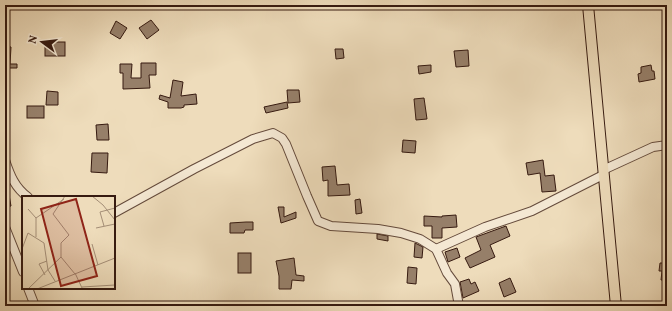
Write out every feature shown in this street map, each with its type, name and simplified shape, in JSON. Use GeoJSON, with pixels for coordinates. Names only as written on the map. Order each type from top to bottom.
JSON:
{"type":"FeatureCollection","features":[{"type":"Feature","properties":{"kind":"main road"},"geometry":{"type":"LineString","coordinates":[[588,5],[616,306]]}},
{"type":"Feature","properties":{"kind":"street"},"geometry":{"type":"LineString","coordinates":[[115,213],[194,169],[253,139],[272,134],[282,138],[286,144],[318,220],[331,226],[378,229],[401,233],[420,239],[436,249],[455,284],[459,306]]}},
{"type":"Feature","properties":{"kind":"street"},"geometry":{"type":"LineString","coordinates":[[436,249],[485,227],[532,211],[653,147],[667,145]]}},
{"type":"Feature","properties":{"kind":"street"},"geometry":{"type":"LineString","coordinates":[[5,160],[17,188],[27,196]]}},
{"type":"Feature","properties":{"kind":"street"},"geometry":{"type":"LineString","coordinates":[[5,227],[22,270]]}},
{"type":"Feature","properties":{"kind":"street"},"geometry":{"type":"LineString","coordinates":[[28,289],[35,306]]}},
{"type":"Feature","properties":{"kind":"building"},"geometry":{"type":"Polygon","coordinates":[[[151,20],[159,30],[147,39],[139,28],[151,20]]]}},
{"type":"Feature","properties":{"kind":"building"},"geometry":{"type":"Polygon","coordinates":[[[116,21],[127,28],[120,39],[110,33],[116,21]]]}},
{"type":"Feature","properties":{"kind":"building"},"geometry":{"type":"Polygon","coordinates":[[[45,42],[65,42],[65,56],[45,56],[45,42]]]}},
{"type":"Feature","properties":{"kind":"building"},"geometry":{"type":"Polygon","coordinates":[[[5,46],[11,47],[10,64],[17,64],[17,68],[5,68],[5,46]]]}},
{"type":"Feature","properties":{"kind":"building"},"geometry":{"type":"Polygon","coordinates":[[[335,49],[343,49],[344,58],[336,59],[335,49]]]}},
{"type":"Feature","properties":{"kind":"building"},"geometry":{"type":"Polygon","coordinates":[[[468,50],[469,66],[456,67],[454,51],[468,50]]]}},
{"type":"Feature","properties":{"kind":"building"},"geometry":{"type":"Polygon","coordinates":[[[141,63],[156,63],[156,75],[149,75],[150,88],[123,89],[123,73],[120,73],[120,64],[132,64],[131,78],[141,78],[141,63]]]}},
{"type":"Feature","properties":{"kind":"building"},"geometry":{"type":"Polygon","coordinates":[[[431,65],[431,72],[419,74],[418,66],[431,65]]]}},
{"type":"Feature","properties":{"kind":"building"},"geometry":{"type":"Polygon","coordinates":[[[651,65],[652,71],[654,71],[655,79],[639,82],[638,74],[641,73],[641,67],[651,65]]]}},
{"type":"Feature","properties":{"kind":"building"},"geometry":{"type":"Polygon","coordinates":[[[173,80],[183,82],[181,96],[196,94],[197,104],[184,105],[184,107],[181,108],[168,108],[168,102],[159,99],[160,95],[170,98],[173,80]]]}},
{"type":"Feature","properties":{"kind":"building"},"geometry":{"type":"Polygon","coordinates":[[[287,90],[299,90],[300,102],[288,103],[287,90]]]}},
{"type":"Feature","properties":{"kind":"building"},"geometry":{"type":"Polygon","coordinates":[[[47,91],[58,92],[58,105],[46,105],[47,91]]]}},
{"type":"Feature","properties":{"kind":"building"},"geometry":{"type":"Polygon","coordinates":[[[424,98],[427,119],[416,120],[414,99],[424,98]]]}},
{"type":"Feature","properties":{"kind":"building"},"geometry":{"type":"Polygon","coordinates":[[[287,102],[288,108],[266,113],[264,107],[287,102]]]}},
{"type":"Feature","properties":{"kind":"building"},"geometry":{"type":"Polygon","coordinates":[[[27,106],[44,106],[44,118],[27,118],[27,106]]]}},
{"type":"Feature","properties":{"kind":"building"},"geometry":{"type":"Polygon","coordinates":[[[108,124],[109,140],[97,140],[96,125],[108,124]]]}},
{"type":"Feature","properties":{"kind":"building"},"geometry":{"type":"Polygon","coordinates":[[[403,140],[416,141],[415,153],[402,152],[403,140]]]}},
{"type":"Feature","properties":{"kind":"building"},"geometry":{"type":"Polygon","coordinates":[[[92,153],[108,153],[107,173],[91,172],[92,153]]]}},
{"type":"Feature","properties":{"kind":"building"},"geometry":{"type":"Polygon","coordinates":[[[543,160],[545,176],[554,175],[556,191],[542,192],[540,173],[528,175],[526,163],[543,160]]]}},
{"type":"Feature","properties":{"kind":"building"},"geometry":{"type":"Polygon","coordinates":[[[335,166],[337,185],[349,184],[350,195],[328,196],[328,180],[323,181],[322,167],[335,166]]]}},
{"type":"Feature","properties":{"kind":"building"},"geometry":{"type":"Polygon","coordinates":[[[9,195],[11,206],[5,207],[5,196],[9,195]]]}},
{"type":"Feature","properties":{"kind":"building"},"geometry":{"type":"Polygon","coordinates":[[[360,199],[362,213],[356,214],[355,200],[360,199]]]}},
{"type":"Feature","properties":{"kind":"building"},"geometry":{"type":"Polygon","coordinates":[[[278,207],[284,207],[284,217],[296,212],[296,218],[281,223],[278,207]]]}},
{"type":"Feature","properties":{"kind":"building"},"geometry":{"type":"Polygon","coordinates":[[[456,215],[457,227],[442,228],[442,238],[432,238],[432,226],[424,226],[424,216],[442,217],[456,215]]]}},
{"type":"Feature","properties":{"kind":"building"},"geometry":{"type":"Polygon","coordinates":[[[253,222],[253,230],[245,230],[244,233],[230,233],[230,223],[253,222]]]}},
{"type":"Feature","properties":{"kind":"building"},"geometry":{"type":"Polygon","coordinates":[[[506,226],[510,236],[490,245],[495,257],[470,268],[465,258],[481,250],[476,237],[506,226]]]}},
{"type":"Feature","properties":{"kind":"building"},"geometry":{"type":"Polygon","coordinates":[[[377,234],[388,236],[388,241],[377,239],[377,234]]]}},
{"type":"Feature","properties":{"kind":"building"},"geometry":{"type":"Polygon","coordinates":[[[415,243],[423,247],[422,258],[414,257],[415,243]]]}},
{"type":"Feature","properties":{"kind":"building"},"geometry":{"type":"Polygon","coordinates":[[[457,248],[460,257],[448,262],[445,252],[457,248]]]}},
{"type":"Feature","properties":{"kind":"building"},"geometry":{"type":"Polygon","coordinates":[[[238,253],[251,253],[251,273],[238,273],[238,253]]]}},
{"type":"Feature","properties":{"kind":"building"},"geometry":{"type":"Polygon","coordinates":[[[294,258],[296,275],[304,276],[304,281],[292,280],[291,289],[279,289],[279,276],[276,261],[294,258]]]}},
{"type":"Feature","properties":{"kind":"building"},"geometry":{"type":"Polygon","coordinates":[[[660,263],[667,263],[667,280],[661,280],[662,271],[659,271],[660,263]]]}},
{"type":"Feature","properties":{"kind":"building"},"geometry":{"type":"Polygon","coordinates":[[[408,267],[417,268],[416,284],[407,283],[408,267]]]}},
{"type":"Feature","properties":{"kind":"building"},"geometry":{"type":"Polygon","coordinates":[[[510,278],[516,292],[504,297],[499,283],[510,278]]]}},
{"type":"Feature","properties":{"kind":"building"},"geometry":{"type":"Polygon","coordinates":[[[469,279],[471,284],[475,282],[479,291],[463,298],[460,282],[469,279]]]}}]}
